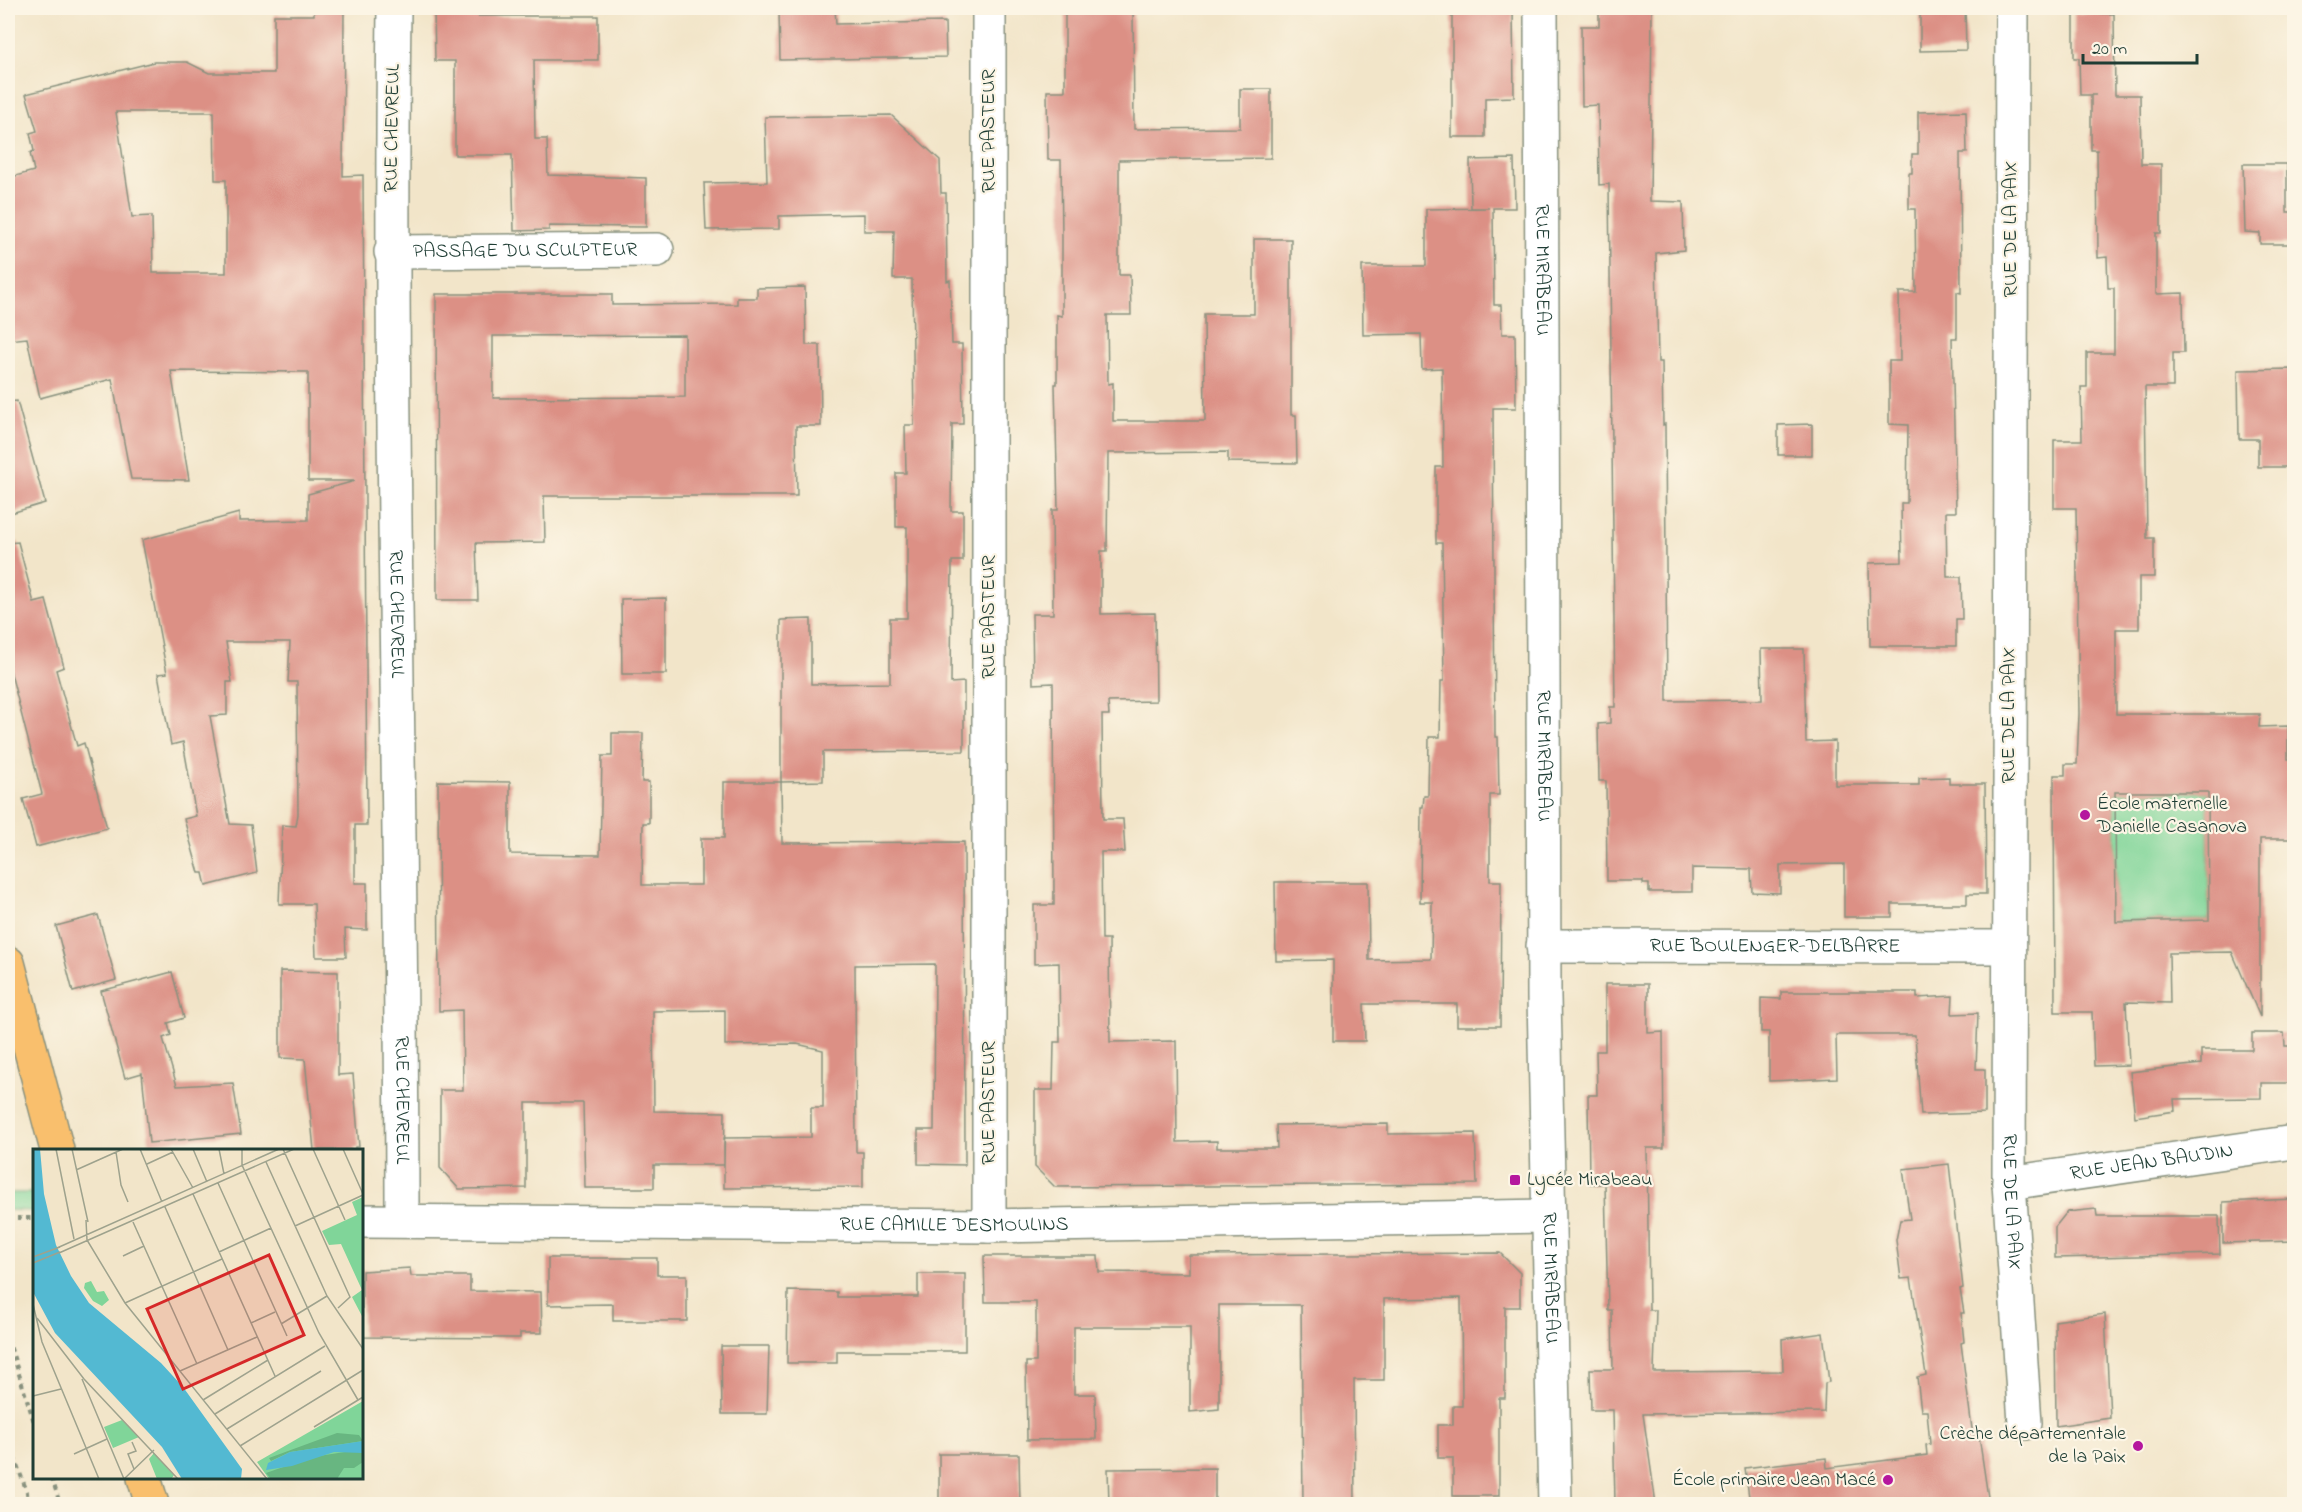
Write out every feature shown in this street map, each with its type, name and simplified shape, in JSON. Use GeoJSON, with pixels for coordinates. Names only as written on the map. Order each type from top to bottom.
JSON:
{"type":"FeatureCollection","features":[{"type":"Feature","properties":{"kind":"main road"},"geometry":{"type":"LineString","coordinates":[[8,963],[57,1149]]}},
{"type":"Feature","properties":{"kind":"main road"},"geometry":{"type":"LineString","coordinates":[[144,1479],[152,1504]]}},
{"type":"Feature","properties":{"kind":"street","name":"RUE CHEVREUL"},"geometry":{"type":"LineString","coordinates":[[394,8],[391,252],[402,959],[402,1221]]}},
{"type":"Feature","properties":{"kind":"street","name":"RUE PASTEUR"},"geometry":{"type":"LineString","coordinates":[[989,8],[989,1226]]}},
{"type":"Feature","properties":{"kind":"street","name":"RUE MIRABEAU"},"geometry":{"type":"LineString","coordinates":[[1540,8],[1544,946],[1555,1504]]}},
{"type":"Feature","properties":{"kind":"street","name":"RUE DE LA PAIX"},"geometry":{"type":"LineString","coordinates":[[2012,8],[2009,1183],[2025,1422]]}},
{"type":"Feature","properties":{"kind":"street","name":"PASSAGE DU SCULPTEUR"},"geometry":{"type":"LineString","coordinates":[[391,252],[657,250]]}},
{"type":"Feature","properties":{"kind":"street","name":"RUE BOULENGER-DELBARRE"},"geometry":{"type":"LineString","coordinates":[[1544,946],[2009,947]]}},
{"type":"Feature","properties":{"kind":"street","name":"RUE JEAN BAUDIN"},"geometry":{"type":"LineString","coordinates":[[2009,1183],[2295,1142]]}},
{"type":"Feature","properties":{"kind":"street","name":"RUE CAMILLE DESMOULINS"},"geometry":{"type":"LineString","coordinates":[[363,1221],[989,1226],[1548,1216]]}},
{"type":"Feature","properties":{"kind":"path"},"geometry":{"type":"LineString","coordinates":[[8,1218],[33,1218]]}},
{"type":"Feature","properties":{"kind":"path"},"geometry":{"type":"LineString","coordinates":[[8,1339],[33,1419]]}},
{"type":"Feature","properties":{"kind":"path"},"geometry":{"type":"LineString","coordinates":[[8,1440],[27,1492],[28,1504]]}},
{"type":"Feature","properties":{"kind":"path"},"geometry":{"type":"LineString","coordinates":[[52,1479],[60,1504]]}},
{"type":"Feature","properties":{"kind":"green space"},"geometry":{"type":"Polygon","coordinates":[[[2115,792],[2208,792],[2209,920],[2116,921],[2115,792]]]}},
{"type":"Feature","properties":{"kind":"green space"},"geometry":{"type":"Polygon","coordinates":[[[8,1193],[33,1193],[33,1211],[8,1210],[8,1193]]]}},
{"type":"Feature","properties":{"kind":"building"},"geometry":{"type":"Polygon","coordinates":[[[314,8],[344,8],[343,176],[363,175],[367,825],[355,825],[355,883],[367,883],[367,930],[345,929],[346,957],[316,957],[314,904],[279,904],[282,825],[296,826],[298,814],[297,682],[288,682],[290,642],[226,642],[232,682],[227,682],[227,715],[210,716],[230,824],[251,825],[257,873],[206,886],[203,873],[199,873],[184,819],[196,816],[183,742],[171,745],[158,674],[167,673],[142,540],[239,513],[239,521],[308,520],[308,494],[355,481],[308,481],[308,372],[171,371],[189,480],[131,479],[112,379],[40,398],[27,338],[8,340],[8,178],[34,171],[30,153],[34,151],[30,133],[37,131],[26,94],[154,62],[187,62],[209,73],[274,73],[274,15],[314,15],[314,8]],[[116,112],[132,217],[152,216],[153,273],[226,273],[226,180],[215,180],[214,112],[116,112]]]}},
{"type":"Feature","properties":{"kind":"building"},"geometry":{"type":"Polygon","coordinates":[[[434,8],[478,8],[478,16],[598,16],[598,60],[534,60],[535,139],[547,139],[548,175],[646,178],[646,227],[549,226],[549,230],[514,231],[512,155],[455,155],[455,61],[435,61],[434,8]]]}},
{"type":"Feature","properties":{"kind":"building"},"geometry":{"type":"Polygon","coordinates":[[[835,8],[836,24],[945,22],[946,57],[780,60],[779,9],[835,8]]]}},
{"type":"Feature","properties":{"kind":"building"},"geometry":{"type":"Polygon","coordinates":[[[1065,8],[1133,8],[1134,129],[1240,128],[1240,89],[1271,89],[1271,158],[1119,160],[1119,275],[1130,275],[1131,315],[1107,315],[1108,384],[1113,383],[1113,421],[1205,421],[1204,314],[1254,314],[1254,239],[1291,239],[1291,415],[1296,415],[1297,463],[1228,462],[1228,452],[1108,453],[1107,551],[1101,551],[1101,614],[1155,613],[1156,701],[1108,702],[1109,715],[1102,715],[1103,819],[1123,819],[1125,852],[1101,852],[1102,939],[1109,939],[1110,1042],[1176,1041],[1177,1142],[1217,1141],[1217,1148],[1277,1148],[1276,1125],[1388,1124],[1388,1134],[1475,1133],[1477,1184],[1055,1187],[1035,1167],[1035,1090],[1053,1090],[1054,1042],[1060,1042],[1059,963],[1034,964],[1034,905],[1054,905],[1053,683],[1033,684],[1032,614],[1053,614],[1052,510],[1058,510],[1055,384],[1057,384],[1057,315],[1062,316],[1062,238],[1061,160],[1048,160],[1047,91],[1065,91],[1065,8]]]}},
{"type":"Feature","properties":{"kind":"building"},"geometry":{"type":"Polygon","coordinates":[[[1452,8],[1513,8],[1514,97],[1485,98],[1485,137],[1452,137],[1452,8]]]}},
{"type":"Feature","properties":{"kind":"building"},"geometry":{"type":"Polygon","coordinates":[[[1599,8],[1652,8],[1650,201],[1683,202],[1684,250],[1656,253],[1658,362],[1662,362],[1663,425],[1665,424],[1667,701],[1762,700],[1761,649],[1804,649],[1806,742],[1835,741],[1835,785],[1919,785],[1919,778],[1949,777],[1949,784],[1985,784],[1986,894],[1967,894],[1967,904],[1892,904],[1892,917],[1844,917],[1844,864],[1780,865],[1780,893],[1752,892],[1751,869],[1692,868],[1692,892],[1649,892],[1649,884],[1643,884],[1643,881],[1607,881],[1606,781],[1599,781],[1598,724],[1610,723],[1610,707],[1615,707],[1609,184],[1599,185],[1598,105],[1582,106],[1581,26],[1599,26],[1599,8]]]}},
{"type":"Feature","properties":{"kind":"building"},"geometry":{"type":"Polygon","coordinates":[[[1920,8],[1965,8],[1966,50],[1920,51],[1920,8]]]}},
{"type":"Feature","properties":{"kind":"building"},"geometry":{"type":"Polygon","coordinates":[[[2074,13],[2114,14],[2115,95],[2140,95],[2141,164],[2161,164],[2161,233],[2156,233],[2156,294],[2183,293],[2184,353],[2173,353],[2173,387],[2145,387],[2147,538],[2154,538],[2154,577],[2139,577],[2139,629],[2116,629],[2116,714],[2260,714],[2259,727],[2288,726],[2288,759],[2295,759],[2293,839],[2260,839],[2260,1017],[2232,952],[2169,953],[2170,1003],[2126,1002],[2129,1065],[2094,1066],[2092,1012],[2055,1012],[2054,775],[2065,775],[2065,764],[2077,764],[2079,714],[2076,508],[2054,508],[2054,440],[2082,440],[2081,387],[2087,387],[2087,353],[2114,353],[2114,288],[2108,288],[2107,257],[2098,258],[2097,150],[2091,150],[2091,95],[2080,95],[2079,58],[2074,58],[2074,13]],[[2115,792],[2116,922],[2209,920],[2208,792],[2115,792]]]}},
{"type":"Feature","properties":{"kind":"building"},"geometry":{"type":"Polygon","coordinates":[[[1966,111],[1967,153],[1960,153],[1961,293],[1957,292],[1957,338],[1952,338],[1956,512],[1946,512],[1947,577],[1961,577],[1962,619],[1956,619],[1956,646],[1870,646],[1869,563],[1902,562],[1901,503],[1907,503],[1908,425],[1889,424],[1889,361],[1900,361],[1899,292],[1916,292],[1915,209],[1909,209],[1909,173],[1912,173],[1912,154],[1918,154],[1918,112],[1966,111]]]}},
{"type":"Feature","properties":{"kind":"building"},"geometry":{"type":"Polygon","coordinates":[[[891,115],[940,160],[941,193],[946,193],[947,281],[950,280],[952,344],[962,344],[963,424],[952,424],[951,511],[963,511],[963,561],[952,561],[951,683],[964,682],[964,751],[823,752],[823,781],[781,782],[781,620],[811,619],[811,684],[890,683],[890,618],[907,618],[907,527],[896,527],[896,473],[906,473],[905,425],[914,425],[912,279],[893,279],[894,231],[864,231],[864,214],[779,216],[779,229],[706,230],[704,183],[767,182],[765,117],[891,115]]]}},
{"type":"Feature","properties":{"kind":"building"},"geometry":{"type":"Polygon","coordinates":[[[1514,159],[1515,208],[1493,208],[1494,305],[1501,305],[1502,334],[1515,334],[1516,408],[1493,408],[1495,737],[1498,737],[1499,795],[1490,795],[1490,881],[1501,881],[1500,1026],[1457,1026],[1457,1004],[1364,1004],[1365,1041],[1333,1041],[1333,960],[1276,961],[1275,882],[1368,882],[1369,960],[1431,959],[1432,902],[1420,902],[1421,807],[1423,807],[1424,796],[1428,796],[1429,737],[1440,737],[1441,681],[1444,681],[1442,543],[1436,543],[1436,467],[1443,467],[1442,368],[1422,369],[1421,334],[1363,335],[1362,266],[1426,266],[1426,209],[1489,208],[1471,208],[1470,160],[1514,159]]]}},
{"type":"Feature","properties":{"kind":"building"},"geometry":{"type":"Polygon","coordinates":[[[2243,164],[2287,164],[2287,212],[2295,212],[2295,244],[2260,244],[2260,233],[2245,232],[2243,164]]]}},
{"type":"Feature","properties":{"kind":"building"},"geometry":{"type":"Polygon","coordinates":[[[805,287],[806,345],[820,345],[821,426],[796,426],[797,496],[544,496],[545,542],[476,543],[478,600],[437,600],[436,294],[612,294],[612,305],[737,304],[737,298],[757,298],[757,288],[805,287]],[[685,335],[493,336],[493,398],[685,397],[685,335]]]}},
{"type":"Feature","properties":{"kind":"building"},"geometry":{"type":"Polygon","coordinates":[[[2295,369],[2295,467],[2258,467],[2258,439],[2239,439],[2238,370],[2295,369]]]}},
{"type":"Feature","properties":{"kind":"building"},"geometry":{"type":"Polygon","coordinates":[[[17,401],[45,503],[8,514],[8,402],[17,401]]]}},
{"type":"Feature","properties":{"kind":"building"},"geometry":{"type":"Polygon","coordinates":[[[1812,424],[1812,455],[1778,455],[1778,425],[1812,424]]]}},
{"type":"Feature","properties":{"kind":"building"},"geometry":{"type":"Polygon","coordinates":[[[18,542],[34,603],[46,600],[64,667],[56,670],[77,746],[84,743],[107,828],[36,847],[23,799],[42,794],[8,662],[8,543],[18,542]]]}},
{"type":"Feature","properties":{"kind":"building"},"geometry":{"type":"Polygon","coordinates":[[[666,598],[666,674],[622,674],[621,599],[666,598]]]}},
{"type":"Feature","properties":{"kind":"building"},"geometry":{"type":"Polygon","coordinates":[[[612,733],[643,733],[642,782],[649,782],[649,823],[643,823],[642,885],[701,885],[701,838],[724,838],[724,782],[781,782],[782,843],[964,842],[965,1165],[918,1164],[918,1130],[934,1130],[935,964],[855,965],[856,1152],[863,1152],[863,1187],[724,1188],[724,1165],[654,1165],[654,1188],[585,1188],[583,1103],[526,1103],[526,1188],[459,1189],[440,1168],[440,1090],[463,1090],[462,1010],[439,1011],[438,781],[510,782],[510,854],[600,855],[602,756],[612,756],[612,733]],[[725,1010],[653,1011],[654,1111],[725,1112],[725,1138],[811,1137],[811,1108],[823,1108],[823,1050],[797,1044],[725,1045],[725,1010]]]}},
{"type":"Feature","properties":{"kind":"building"},"geometry":{"type":"Polygon","coordinates":[[[98,915],[116,980],[73,992],[56,926],[98,915]]]}},
{"type":"Feature","properties":{"kind":"building"},"geometry":{"type":"Polygon","coordinates":[[[280,971],[338,972],[338,1075],[353,1074],[359,1147],[355,1149],[314,1149],[305,1059],[280,1058],[280,971]]]}},
{"type":"Feature","properties":{"kind":"building"},"geometry":{"type":"Polygon","coordinates":[[[172,972],[184,1018],[168,1023],[171,1035],[163,1038],[177,1086],[233,1083],[241,1134],[149,1143],[142,1073],[125,1078],[101,991],[172,972]]]}},
{"type":"Feature","properties":{"kind":"building"},"geometry":{"type":"Polygon","coordinates":[[[1605,984],[1648,984],[1648,1033],[1663,1032],[1664,1148],[1647,1148],[1649,1310],[1656,1310],[1654,1372],[1783,1371],[1782,1339],[1823,1333],[1829,1382],[1825,1383],[1824,1412],[1643,1414],[1656,1504],[1615,1504],[1613,1410],[1591,1410],[1590,1369],[1613,1369],[1612,1310],[1608,1310],[1605,1184],[1589,1184],[1588,1095],[1597,1095],[1596,1051],[1605,1051],[1605,984]]]}},
{"type":"Feature","properties":{"kind":"building"},"geometry":{"type":"Polygon","coordinates":[[[1781,992],[1917,992],[1917,998],[1953,996],[1952,1014],[1978,1013],[1976,1069],[1985,1069],[1985,1113],[1921,1115],[1915,1035],[1836,1035],[1837,1078],[1769,1081],[1769,1032],[1761,1032],[1761,998],[1781,999],[1781,992]]]}},
{"type":"Feature","properties":{"kind":"building"},"geometry":{"type":"Polygon","coordinates":[[[2252,1033],[2284,1033],[2285,1046],[2295,1046],[2295,1083],[2261,1083],[2261,1098],[2174,1099],[2175,1111],[2135,1117],[2130,1072],[2201,1064],[2201,1050],[2252,1050],[2252,1033]]]}},
{"type":"Feature","properties":{"kind":"building"},"geometry":{"type":"Polygon","coordinates":[[[1949,1164],[1963,1288],[1960,1289],[1964,1313],[1961,1313],[1964,1342],[1961,1343],[1973,1437],[1979,1436],[1989,1504],[1750,1504],[1745,1468],[1826,1458],[1827,1468],[1927,1455],[1926,1445],[1930,1444],[1927,1411],[1921,1411],[1917,1377],[1926,1375],[1911,1278],[1901,1279],[1896,1240],[1900,1220],[1910,1219],[1903,1169],[1949,1164]]]}},
{"type":"Feature","properties":{"kind":"building"},"geometry":{"type":"Polygon","coordinates":[[[2295,1199],[2295,1241],[2223,1243],[2223,1202],[2295,1199]]]}},
{"type":"Feature","properties":{"kind":"building"},"geometry":{"type":"Polygon","coordinates":[[[2096,1209],[2097,1216],[2219,1216],[2220,1254],[2055,1258],[2055,1227],[2067,1212],[2096,1209]]]}},
{"type":"Feature","properties":{"kind":"building"},"geometry":{"type":"Polygon","coordinates":[[[1500,1253],[1520,1273],[1520,1307],[1505,1307],[1505,1398],[1499,1398],[1499,1496],[1453,1496],[1453,1458],[1438,1458],[1438,1425],[1453,1425],[1453,1406],[1462,1406],[1461,1298],[1384,1299],[1384,1380],[1354,1380],[1355,1504],[1303,1504],[1301,1305],[1219,1305],[1219,1409],[1190,1412],[1190,1327],[1074,1327],[1074,1394],[1095,1394],[1096,1439],[1027,1440],[1026,1362],[1036,1362],[1036,1302],[985,1302],[984,1256],[1098,1256],[1099,1272],[1189,1273],[1189,1255],[1500,1253]]]}},
{"type":"Feature","properties":{"kind":"building"},"geometry":{"type":"Polygon","coordinates":[[[548,1258],[657,1258],[657,1275],[687,1275],[687,1321],[613,1321],[613,1304],[548,1305],[548,1258]]]}},
{"type":"Feature","properties":{"kind":"building"},"geometry":{"type":"Polygon","coordinates":[[[410,1268],[411,1276],[470,1276],[470,1291],[541,1292],[542,1333],[520,1333],[520,1338],[363,1337],[363,1271],[410,1268]]]}},
{"type":"Feature","properties":{"kind":"building"},"geometry":{"type":"Polygon","coordinates":[[[918,1274],[965,1274],[965,1351],[837,1351],[837,1363],[787,1363],[788,1291],[837,1292],[837,1297],[918,1297],[918,1274]]]}},
{"type":"Feature","properties":{"kind":"building"},"geometry":{"type":"Polygon","coordinates":[[[2105,1314],[2110,1418],[2056,1426],[2055,1321],[2105,1314]]]}},
{"type":"Feature","properties":{"kind":"building"},"geometry":{"type":"Polygon","coordinates":[[[721,1346],[769,1346],[767,1414],[722,1414],[721,1346]]]}},
{"type":"Feature","properties":{"kind":"building"},"geometry":{"type":"Polygon","coordinates":[[[939,1454],[1019,1454],[1020,1504],[939,1504],[939,1454]]]}},
{"type":"Feature","properties":{"kind":"building"},"geometry":{"type":"Polygon","coordinates":[[[1215,1468],[1215,1504],[1109,1504],[1108,1469],[1215,1468]]]}},
{"type":"Feature","properties":{"kind":"place","name":"École maternelle Danielle Casanova"},"geometry":{"type":"Point","coordinates":[2085,815]}},
{"type":"Feature","properties":{"kind":"place","name":"Lycée Mirabeau"},"geometry":{"type":"Point","coordinates":[1515,1180]}},
{"type":"Feature","properties":{"kind":"place","name":"Crèche départementale de la Paix"},"geometry":{"type":"Point","coordinates":[2138,1446]}},
{"type":"Feature","properties":{"kind":"place","name":"École primaire Jean Macé"},"geometry":{"type":"Point","coordinates":[1888,1480]}}]}
